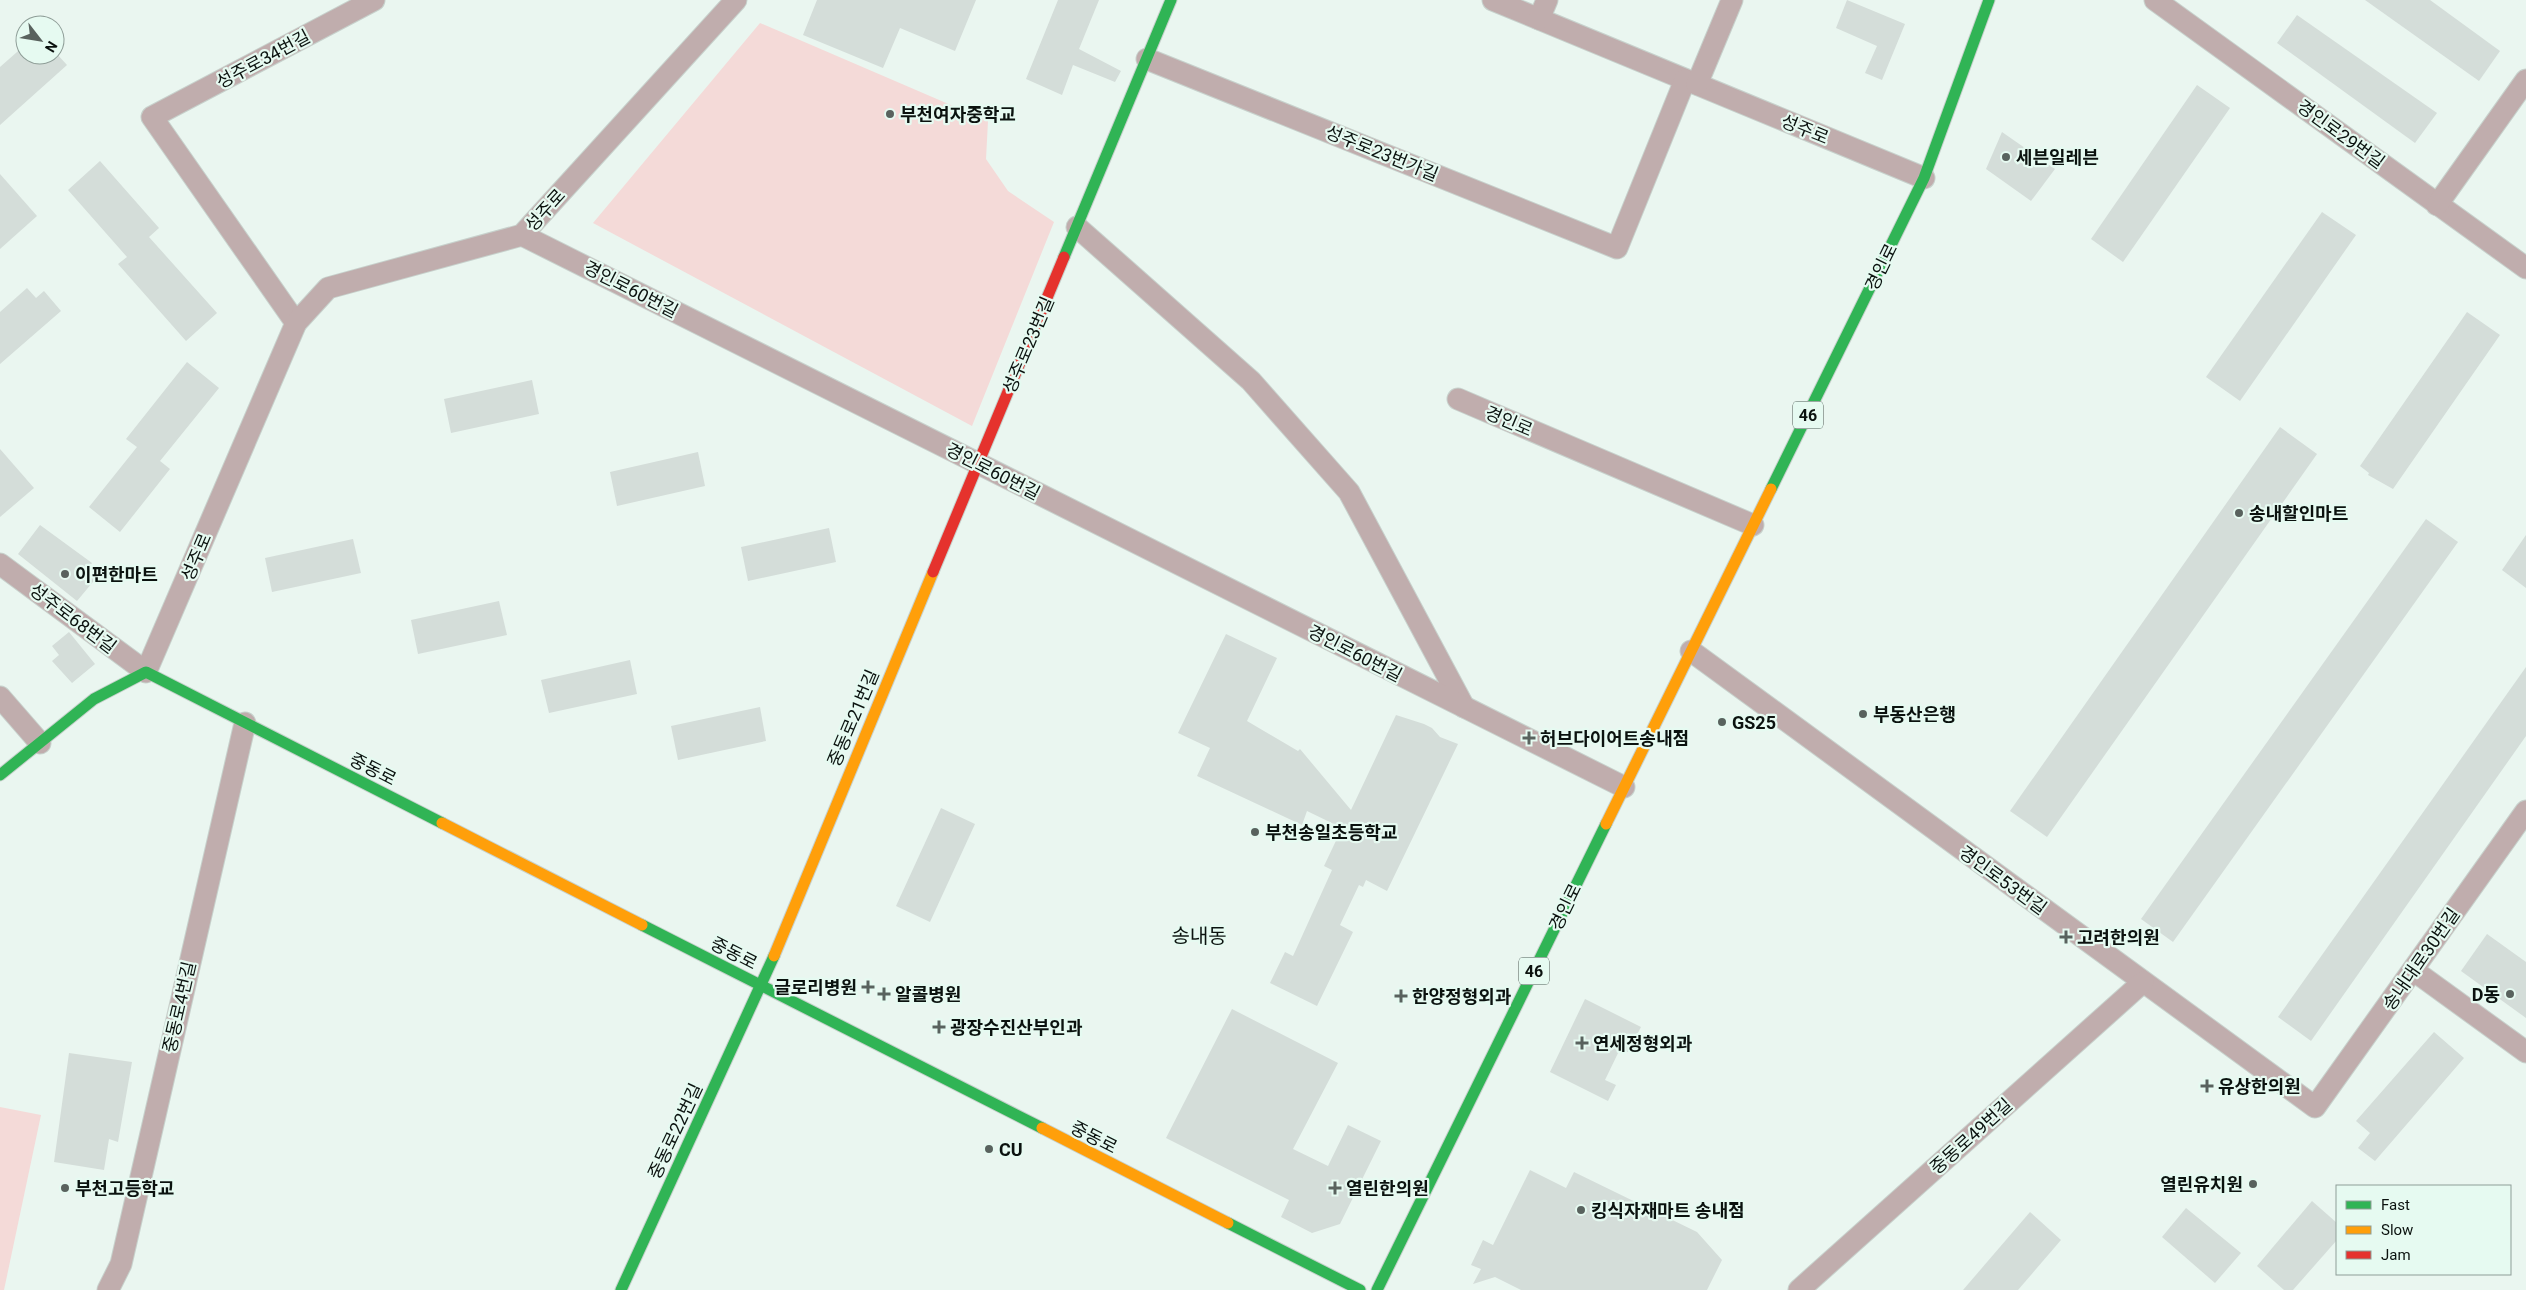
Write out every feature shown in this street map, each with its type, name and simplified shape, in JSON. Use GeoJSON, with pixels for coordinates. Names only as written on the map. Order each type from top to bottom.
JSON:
{"type":"FeatureCollection","features":[{"type":"Feature","properties":{"kind":"street","name":"성주로34번길"},"geometry":{"type":"LineString","coordinates":[[296,323],[152,117],[374,0]]}},
{"type":"Feature","properties":{"kind":"street","name":"성주로"},"geometry":{"type":"LineString","coordinates":[[146,672],[296,323],[328,288],[522,235],[736,0]]}},
{"type":"Feature","properties":{"kind":"street","name":"성주로23번길"},"geometry":{"type":"LineString","coordinates":[[978,464],[1171,0]]}},
{"type":"Feature","properties":{"kind":"street","name":"성주로"},"geometry":{"type":"LineString","coordinates":[[1493,0],[1543,9],[1691,82],[1924,178]]}},
{"type":"Feature","properties":{"kind":"street"},"geometry":{"type":"LineString","coordinates":[[1691,82],[1732,0]]}},
{"type":"Feature","properties":{"kind":"street","name":"경인로"},"geometry":{"type":"LineString","coordinates":[[1376,1290],[1924,178],[1989,0]]}},
{"type":"Feature","properties":{"kind":"street","name":"경인로29번길"},"geometry":{"type":"LineString","coordinates":[[2155,0],[2526,268]]}},
{"type":"Feature","properties":{"kind":"street","name":"성주로23번가길"},"geometry":{"type":"LineString","coordinates":[[1147,59],[1617,248],[1691,82]]}},
{"type":"Feature","properties":{"kind":"street"},"geometry":{"type":"LineString","coordinates":[[2438,205],[2526,80]]}},
{"type":"Feature","properties":{"kind":"street"},"geometry":{"type":"LineString","coordinates":[[1077,226],[1251,381],[1348,492],[1464,707]]}},
{"type":"Feature","properties":{"kind":"street","name":"경인로60번길"},"geometry":{"type":"LineString","coordinates":[[522,235],[1624,787]]}},
{"type":"Feature","properties":{"kind":"street","name":"경인로"},"geometry":{"type":"LineString","coordinates":[[1458,399],[1753,525]]}},
{"type":"Feature","properties":{"kind":"street","name":"중동로21번길"},"geometry":{"type":"LineString","coordinates":[[761,986],[978,464]]}},
{"type":"Feature","properties":{"kind":"street","name":"성주로68번길"},"geometry":{"type":"LineString","coordinates":[[0,564],[146,672]]}},
{"type":"Feature","properties":{"kind":"street","name":"경인로53번길"},"geometry":{"type":"LineString","coordinates":[[1691,652],[2315,1108]]}},
{"type":"Feature","properties":{"kind":"street"},"geometry":{"type":"LineString","coordinates":[[0,775],[94,699],[146,672]]}},
{"type":"Feature","properties":{"kind":"street","name":"중동로"},"geometry":{"type":"LineString","coordinates":[[146,672],[1360,1290]]}},
{"type":"Feature","properties":{"kind":"street"},"geometry":{"type":"LineString","coordinates":[[0,697],[40,743]]}},
{"type":"Feature","properties":{"kind":"street","name":"중동로4번길"},"geometry":{"type":"LineString","coordinates":[[108,1290],[121,1264],[245,723]]}},
{"type":"Feature","properties":{"kind":"street","name":"송내대로30번길"},"geometry":{"type":"LineString","coordinates":[[2315,1108],[2526,811]]}},
{"type":"Feature","properties":{"kind":"street"},"geometry":{"type":"LineString","coordinates":[[2413,970],[2526,1052]]}},
{"type":"Feature","properties":{"kind":"street","name":"중동로49번길"},"geometry":{"type":"LineString","coordinates":[[1799,1290],[2143,982]]}},
{"type":"Feature","properties":{"kind":"street","name":"중동로22번길"},"geometry":{"type":"LineString","coordinates":[[621,1290],[761,986]]}},
{"type":"Feature","properties":{"kind":"shaded area","name":"부천여자중학교"},"geometry":{"type":"Polygon","coordinates":[[[760,23],[988,121],[986,159],[1008,191],[1054,222],[972,426],[593,223],[760,23]]]}},
{"type":"Feature","properties":{"kind":"shaded area"},"geometry":{"type":"Polygon","coordinates":[[[0,1107],[41,1115],[4,1290],[0,1290],[0,1107]]]}},
{"type":"Feature","properties":{"kind":"building"},"geometry":{"type":"Polygon","coordinates":[[[817,0],[976,0],[955,51],[900,28],[883,68],[803,35],[817,0]]]}},
{"type":"Feature","properties":{"kind":"building"},"geometry":{"type":"Polygon","coordinates":[[[1058,0],[1099,0],[1079,49],[1121,71],[1115,82],[1073,65],[1062,95],[1026,79],[1058,0]]]}},
{"type":"Feature","properties":{"kind":"building"},"geometry":{"type":"Polygon","coordinates":[[[1847,0],[1905,24],[1882,80],[1865,73],[1877,46],[1836,28],[1847,0]]]}},
{"type":"Feature","properties":{"kind":"building"},"geometry":{"type":"Polygon","coordinates":[[[2365,0],[2430,0],[2500,51],[2479,81],[2365,0]]]}},
{"type":"Feature","properties":{"kind":"building"},"geometry":{"type":"Polygon","coordinates":[[[2297,15],[2437,113],[2415,143],[2277,43],[2297,15]]]}},
{"type":"Feature","properties":{"kind":"building"},"geometry":{"type":"Polygon","coordinates":[[[15,54],[15,65],[65,65],[65,63],[67,65],[0,125],[0,67],[15,54]]]}},
{"type":"Feature","properties":{"kind":"building"},"geometry":{"type":"Polygon","coordinates":[[[2197,85],[2230,108],[2123,262],[2091,239],[2197,85]]]}},
{"type":"Feature","properties":{"kind":"building"},"geometry":{"type":"Polygon","coordinates":[[[2002,132],[2055,169],[2031,201],[1986,169],[2002,132]]]}},
{"type":"Feature","properties":{"kind":"building"},"geometry":{"type":"Polygon","coordinates":[[[100,161],[159,228],[149,237],[217,313],[186,341],[118,264],[127,257],[68,190],[100,161]]]}},
{"type":"Feature","properties":{"kind":"building"},"geometry":{"type":"Polygon","coordinates":[[[0,174],[37,216],[0,249],[0,174]]]}},
{"type":"Feature","properties":{"kind":"building"},"geometry":{"type":"Polygon","coordinates":[[[2322,212],[2356,235],[2240,401],[2206,377],[2322,212]]]}},
{"type":"Feature","properties":{"kind":"building"},"geometry":{"type":"Polygon","coordinates":[[[27,288],[36,298],[44,291],[61,311],[0,364],[0,312],[27,288]]]}},
{"type":"Feature","properties":{"kind":"building"},"geometry":{"type":"Polygon","coordinates":[[[2467,312],[2500,335],[2393,489],[2368,475],[2369,473],[2360,466],[2467,312]]]}},
{"type":"Feature","properties":{"kind":"building"},"geometry":{"type":"Polygon","coordinates":[[[187,362],[219,388],[160,461],[170,469],[120,532],[89,507],[137,447],[126,439],[187,362]]]}},
{"type":"Feature","properties":{"kind":"building"},"geometry":{"type":"Polygon","coordinates":[[[532,380],[539,414],[451,433],[444,399],[532,380]]]}},
{"type":"Feature","properties":{"kind":"building"},"geometry":{"type":"Polygon","coordinates":[[[2280,427],[2317,454],[2047,837],[2010,811],[2280,427]]]}},
{"type":"Feature","properties":{"kind":"building"},"geometry":{"type":"Polygon","coordinates":[[[0,449],[34,488],[0,517],[0,449]]]}},
{"type":"Feature","properties":{"kind":"building"},"geometry":{"type":"Polygon","coordinates":[[[698,452],[705,486],[617,506],[610,472],[698,452]]]}},
{"type":"Feature","properties":{"kind":"building"},"geometry":{"type":"Polygon","coordinates":[[[2426,519],[2458,542],[2173,942],[2141,919],[2426,519]]]}},
{"type":"Feature","properties":{"kind":"building"},"geometry":{"type":"Polygon","coordinates":[[[40,525],[92,563],[87,570],[97,577],[77,601],[18,554],[40,525]]]}},
{"type":"Feature","properties":{"kind":"building"},"geometry":{"type":"Polygon","coordinates":[[[829,528],[836,562],[748,581],[741,547],[829,528]]]}},
{"type":"Feature","properties":{"kind":"building"},"geometry":{"type":"Polygon","coordinates":[[[2526,535],[2526,588],[2502,570],[2526,535]]]}},
{"type":"Feature","properties":{"kind":"building"},"geometry":{"type":"Polygon","coordinates":[[[353,539],[361,573],[272,592],[265,558],[353,539]]]}},
{"type":"Feature","properties":{"kind":"building"},"geometry":{"type":"Polygon","coordinates":[[[499,601],[507,635],[418,654],[411,620],[499,601]]]}},
{"type":"Feature","properties":{"kind":"building"},"geometry":{"type":"Polygon","coordinates":[[[69,632],[95,664],[72,683],[52,661],[59,655],[52,646],[69,632]]]}},
{"type":"Feature","properties":{"kind":"building"},"geometry":{"type":"Polygon","coordinates":[[[1226,634],[1277,658],[1247,721],[1298,751],[1300,749],[1351,810],[1396,715],[1424,724],[1432,728],[1440,737],[1458,744],[1387,891],[1366,880],[1363,887],[1359,885],[1340,925],[1353,932],[1317,1006],[1270,983],[1285,952],[1293,956],[1332,870],[1324,866],[1342,828],[1307,811],[1302,825],[1197,776],[1210,748],[1178,733],[1226,634]]]}},
{"type":"Feature","properties":{"kind":"building"},"geometry":{"type":"Polygon","coordinates":[[[630,660],[637,694],[549,713],[541,680],[630,660]]]}},
{"type":"Feature","properties":{"kind":"building"},"geometry":{"type":"Polygon","coordinates":[[[2526,667],[2526,736],[2311,1041],[2278,1017],[2526,667]]]}},
{"type":"Feature","properties":{"kind":"building"},"geometry":{"type":"Polygon","coordinates":[[[760,707],[766,741],[678,760],[671,726],[760,707]]]}},
{"type":"Feature","properties":{"kind":"building"},"geometry":{"type":"Polygon","coordinates":[[[941,808],[975,824],[930,922],[896,906],[941,808]]]}},
{"type":"Feature","properties":{"kind":"building","name":"D동"},"geometry":{"type":"Polygon","coordinates":[[[2487,934],[2526,962],[2526,1018],[2461,971],[2487,934]]]}},
{"type":"Feature","properties":{"kind":"building"},"geometry":{"type":"Polygon","coordinates":[[[1585,999],[1641,1027],[1628,1052],[1620,1049],[1605,1080],[1616,1085],[1608,1101],[1550,1072],[1585,999]]]}},
{"type":"Feature","properties":{"kind":"building"},"geometry":{"type":"Polygon","coordinates":[[[1232,1009],[1338,1063],[1293,1149],[1328,1166],[1348,1125],[1381,1141],[1340,1224],[1312,1233],[1281,1217],[1289,1200],[1166,1138],[1232,1009]]]}},
{"type":"Feature","properties":{"kind":"building"},"geometry":{"type":"Polygon","coordinates":[[[2434,1032],[2464,1058],[2375,1161],[2358,1148],[2370,1133],[2356,1121],[2434,1032]]]}},
{"type":"Feature","properties":{"kind":"building"},"geometry":{"type":"Polygon","coordinates":[[[69,1053],[132,1062],[118,1142],[109,1139],[104,1170],[54,1162],[69,1053]]]}},
{"type":"Feature","properties":{"kind":"building","name":"킹식자재마트 송내점"},"geometry":{"type":"Polygon","coordinates":[[[1530,1170],[1566,1188],[1574,1172],[1697,1232],[1722,1260],[1707,1290],[1521,1290],[1495,1277],[1473,1284],[1481,1269],[1471,1265],[1483,1240],[1493,1245],[1530,1170]]]}},
{"type":"Feature","properties":{"kind":"building"},"geometry":{"type":"Polygon","coordinates":[[[2312,1201],[2336,1222],[2336,1241],[2293,1290],[2284,1290],[2257,1266],[2312,1201]]]}},
{"type":"Feature","properties":{"kind":"building"},"geometry":{"type":"Polygon","coordinates":[[[2186,1208],[2241,1253],[2215,1283],[2162,1237],[2186,1208]]]}},
{"type":"Feature","properties":{"kind":"building"},"geometry":{"type":"Polygon","coordinates":[[[2030,1212],[2061,1240],[2018,1290],[1963,1290],[2030,1212]]]}},
{"type":"Feature","properties":{"kind":"traffic: fast"},"geometry":{"type":"LineString","coordinates":[[1064,257],[1171,0]]}},
{"type":"Feature","properties":{"kind":"traffic: fast"},"geometry":{"type":"LineString","coordinates":[[1771,489],[1924,178],[1989,0]]}},
{"type":"Feature","properties":{"kind":"traffic: fast"},"geometry":{"type":"LineString","coordinates":[[0,775],[94,699],[146,672],[442,823]]}},
{"type":"Feature","properties":{"kind":"traffic: fast"},"geometry":{"type":"LineString","coordinates":[[1377,1290],[1606,824]]}},
{"type":"Feature","properties":{"kind":"traffic: fast"},"geometry":{"type":"LineString","coordinates":[[642,925],[1042,1128]]}},
{"type":"Feature","properties":{"kind":"traffic: fast"},"geometry":{"type":"LineString","coordinates":[[621,1290],[774,956]]}},
{"type":"Feature","properties":{"kind":"traffic: fast"},"geometry":{"type":"LineString","coordinates":[[1228,1223],[1360,1290]]}},
{"type":"Feature","properties":{"kind":"traffic: slow"},"geometry":{"type":"LineString","coordinates":[[1606,824],[1771,489]]}},
{"type":"Feature","properties":{"kind":"traffic: slow"},"geometry":{"type":"LineString","coordinates":[[774,956],[933,572]]}},
{"type":"Feature","properties":{"kind":"traffic: slow"},"geometry":{"type":"LineString","coordinates":[[442,823],[642,925]]}},
{"type":"Feature","properties":{"kind":"traffic: slow"},"geometry":{"type":"LineString","coordinates":[[1042,1128],[1228,1223]]}},
{"type":"Feature","properties":{"kind":"traffic: jam"},"geometry":{"type":"LineString","coordinates":[[933,572],[1064,257]]}},
{"type":"Feature","properties":{"kind":"place","name":"부천여자중학교"},"geometry":{"type":"Point","coordinates":[890,114]}},
{"type":"Feature","properties":{"kind":"place","name":"세븐일레븐"},"geometry":{"type":"Point","coordinates":[2006,157]}},
{"type":"Feature","properties":{"kind":"place","name":"송내할인마트"},"geometry":{"type":"Point","coordinates":[2239,513]}},
{"type":"Feature","properties":{"kind":"place","name":"이편한마트"},"geometry":{"type":"Point","coordinates":[65,574]}},
{"type":"Feature","properties":{"kind":"place","name":"부동산은행"},"geometry":{"type":"Point","coordinates":[1863,714]}},
{"type":"Feature","properties":{"kind":"place","name":"GS25"},"geometry":{"type":"Point","coordinates":[1722,722]}},
{"type":"Feature","properties":{"kind":"place","name":"허브다이어트송내점"},"geometry":{"type":"Point","coordinates":[1529,738]}},
{"type":"Feature","properties":{"kind":"place","name":"부천송일초등학교"},"geometry":{"type":"Point","coordinates":[1255,832]}},
{"type":"Feature","properties":{"kind":"place","name":"고려한의원"},"geometry":{"type":"Point","coordinates":[2066,937]}},
{"type":"Feature","properties":{"kind":"place","name":"글로리병원"},"geometry":{"type":"Point","coordinates":[868,987]}},
{"type":"Feature","properties":{"kind":"place","name":"알콜병원"},"geometry":{"type":"Point","coordinates":[884,994]}},
{"type":"Feature","properties":{"kind":"place","name":"D동"},"geometry":{"type":"Point","coordinates":[2510,994]}},
{"type":"Feature","properties":{"kind":"place","name":"한양정형외과"},"geometry":{"type":"Point","coordinates":[1401,996]}},
{"type":"Feature","properties":{"kind":"place","name":"광장수진산부인과"},"geometry":{"type":"Point","coordinates":[939,1027]}},
{"type":"Feature","properties":{"kind":"place","name":"연세정형외과"},"geometry":{"type":"Point","coordinates":[1582,1043]}},
{"type":"Feature","properties":{"kind":"place","name":"유상한의원"},"geometry":{"type":"Point","coordinates":[2207,1086]}},
{"type":"Feature","properties":{"kind":"place","name":"CU"},"geometry":{"type":"Point","coordinates":[989,1149]}},
{"type":"Feature","properties":{"kind":"place","name":"열린유치원"},"geometry":{"type":"Point","coordinates":[2253,1184]}},
{"type":"Feature","properties":{"kind":"place","name":"부천고등학교"},"geometry":{"type":"Point","coordinates":[65,1188]}},
{"type":"Feature","properties":{"kind":"place","name":"열린한의원"},"geometry":{"type":"Point","coordinates":[1335,1188]}},
{"type":"Feature","properties":{"kind":"place","name":"킹식자재마트 송내점"},"geometry":{"type":"Point","coordinates":[1581,1210]}},
{"type":"Feature","properties":{"kind":"district","name":"송내동"},"geometry":{"type":"Point","coordinates":[1199,936]}}]}
